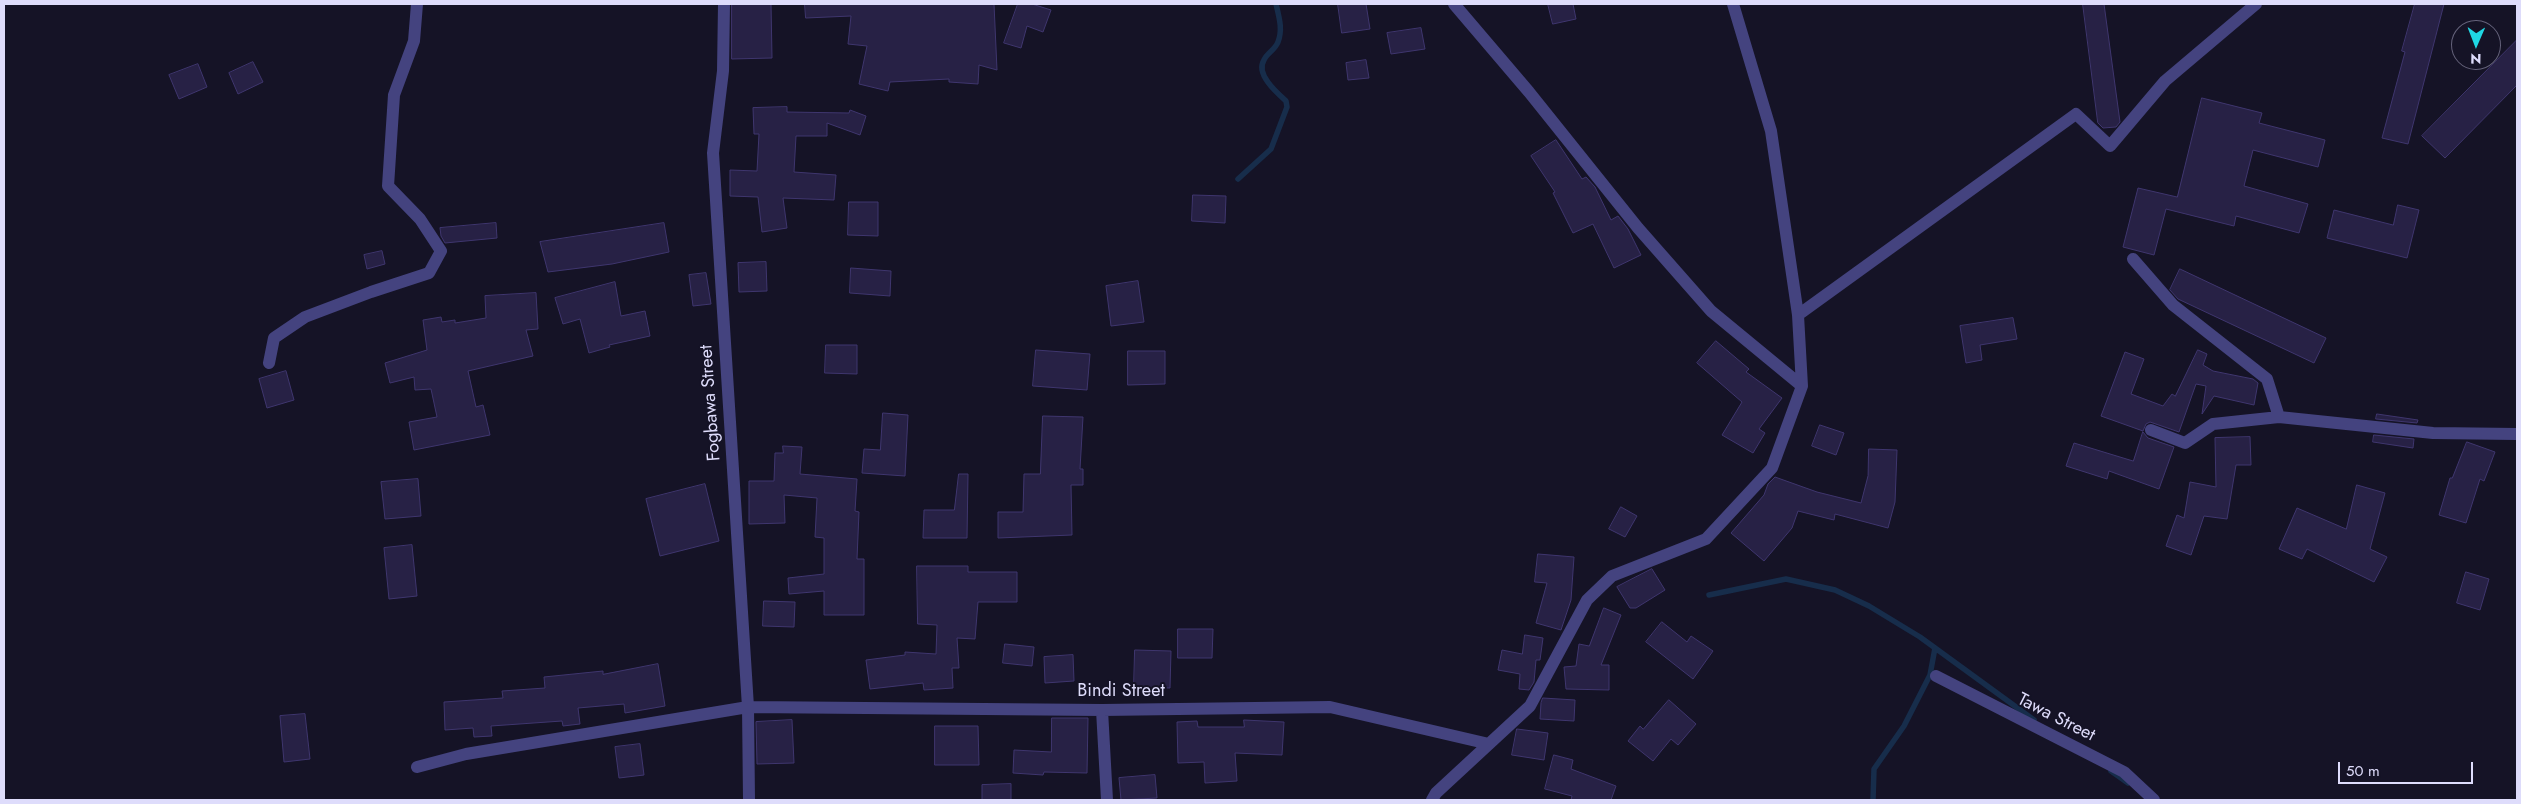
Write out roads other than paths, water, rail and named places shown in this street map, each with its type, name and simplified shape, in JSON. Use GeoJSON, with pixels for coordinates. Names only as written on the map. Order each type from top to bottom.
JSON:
{"type":"FeatureCollection","features":[{"type":"Feature","properties":{"kind":"street"},"geometry":{"type":"LineString","coordinates":[[269,363],[274,338],[305,317],[429,273],[441,251],[420,219],[388,186],[394,96],[414,41],[417,4]]}},
{"type":"Feature","properties":{"kind":"street","name":"Fogbawa Street"},"geometry":{"type":"LineString","coordinates":[[724,4],[723,71],[713,153],[748,707],[749,800]]}},
{"type":"Feature","properties":{"kind":"street"},"geometry":{"type":"LineString","coordinates":[[1454,4],[1539,104],[1638,228],[1711,311],[1802,386]]}},
{"type":"Feature","properties":{"kind":"street"},"geometry":{"type":"LineString","coordinates":[[1432,800],[1436,793],[1530,706],[1586,600],[1612,576],[1706,539],[1772,468],[1802,386],[1798,315],[1771,131],[1733,4]]}},
{"type":"Feature","properties":{"kind":"street"},"geometry":{"type":"LineString","coordinates":[[1798,315],[2076,114],[2110,146],[2165,81],[2256,4]]}},
{"type":"Feature","properties":{"kind":"street"},"geometry":{"type":"LineString","coordinates":[[2133,259],[2172,305],[2266,379],[2279,417]]}},
{"type":"Feature","properties":{"kind":"street"},"geometry":{"type":"LineString","coordinates":[[2151,430],[2185,443],[2213,424],[2279,417],[2433,433],[2517,434]]}},
{"type":"Feature","properties":{"kind":"street","name":"Tawa Street"},"geometry":{"type":"LineString","coordinates":[[1936,676],[2124,772],[2154,800]]}},
{"type":"Feature","properties":{"kind":"street","name":"Bindi Street"},"geometry":{"type":"LineString","coordinates":[[417,767],[466,754],[748,707],[1102,710],[1330,707],[1489,744]]}},
{"type":"Feature","properties":{"kind":"street"},"geometry":{"type":"LineString","coordinates":[[1102,710],[1107,800]]}},
{"type":"Feature","properties":{"kind":"waterway"},"geometry":{"type":"LineString","coordinates":[[1238,179],[1271,149],[1287,107],[1286,101],[1268,83],[1262,71],[1264,60],[1277,45],[1279,37],[1280,23],[1276,4]]}},
{"type":"Feature","properties":{"kind":"waterway"},"geometry":{"type":"LineString","coordinates":[[1709,595],[1786,579],[1835,590],[1869,606],[1920,637],[2034,720]]}},
{"type":"Feature","properties":{"kind":"waterway"},"geometry":{"type":"LineString","coordinates":[[1873,800],[1874,769],[1904,726],[1930,675],[1935,648]]}},
{"type":"Feature","properties":{"kind":"waterway"},"geometry":{"type":"LineString","coordinates":[[2111,771],[2128,783]]}}]}
